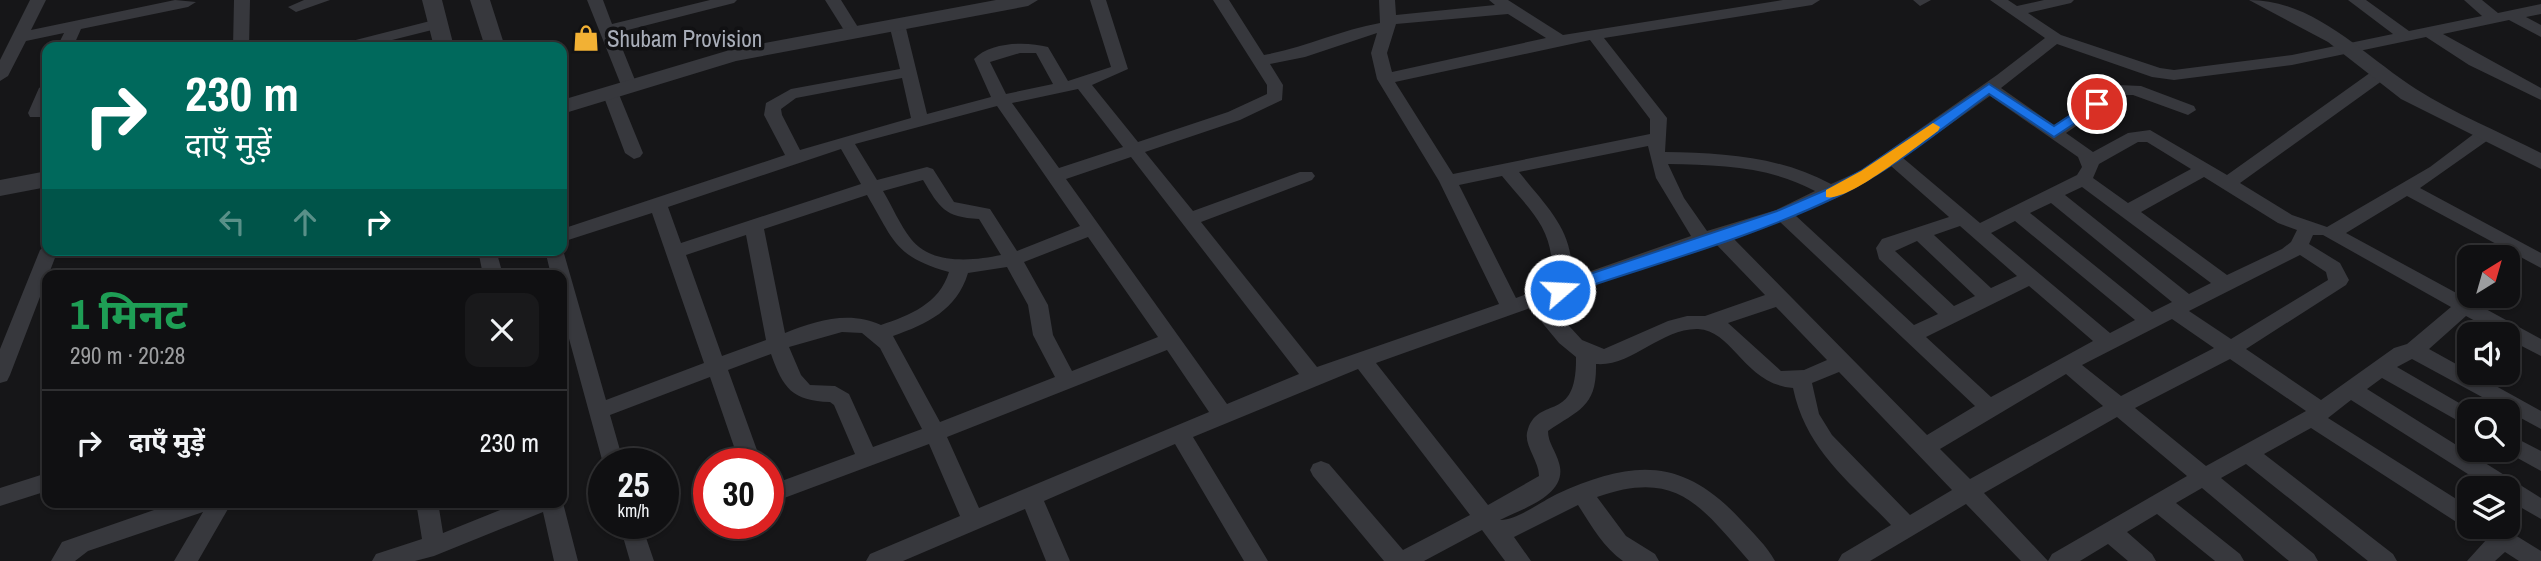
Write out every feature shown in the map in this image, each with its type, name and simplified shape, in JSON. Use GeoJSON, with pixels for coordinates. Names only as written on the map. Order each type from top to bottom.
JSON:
{"type":"FeatureCollection","features":[{"type":"Feature","properties":{"kind":"street"},"geometry":{"type":"LineString","coordinates":[[0,76],[38,0]]}},
{"type":"Feature","properties":{"kind":"street"},"geometry":{"type":"LineString","coordinates":[[241,42],[242,0]]}},
{"type":"Feature","properties":{"kind":"street"},"geometry":{"type":"LineString","coordinates":[[296,6],[322,0]]}},
{"type":"Feature","properties":{"kind":"street"},"geometry":{"type":"LineString","coordinates":[[432,0],[443,42]]}},
{"type":"Feature","properties":{"kind":"street"},"geometry":{"type":"LineString","coordinates":[[480,0],[493,42]]}},
{"type":"Feature","properties":{"kind":"street"},"geometry":{"type":"LineString","coordinates":[[595,0],[607,30],[634,153]]}},
{"type":"Feature","properties":{"kind":"street"},"geometry":{"type":"LineString","coordinates":[[833,0],[853,32]]}},
{"type":"Feature","properties":{"kind":"street"},"geometry":{"type":"LineString","coordinates":[[567,105],[714,59],[897,24],[972,5],[1028,0]]}},
{"type":"Feature","properties":{"kind":"street"},"geometry":{"type":"LineString","coordinates":[[567,234],[794,157],[920,120],[1072,85],[1120,69],[1098,0]]}},
{"type":"Feature","properties":{"kind":"street"},"geometry":{"type":"LineString","coordinates":[[1055,176],[1269,102],[1276,96],[1275,85],[1221,0]]}},
{"type":"Feature","properties":{"kind":"street"},"geometry":{"type":"LineString","coordinates":[[1387,0],[1388,24],[1379,53],[1385,79],[1448,181],[1511,308]]}},
{"type":"Feature","properties":{"kind":"street"},"geometry":{"type":"LineString","coordinates":[[1701,0],[1716,13]]}},
{"type":"Feature","properties":{"kind":"street"},"geometry":{"type":"LineString","coordinates":[[1385,79],[1560,40],[1767,2],[1812,0]]}},
{"type":"Feature","properties":{"kind":"street"},"geometry":{"type":"LineString","coordinates":[[1998,0],[2055,38],[2158,74],[2174,75],[2292,60],[2541,9]]}},
{"type":"Feature","properties":{"kind":"street"},"geometry":{"type":"LineString","coordinates":[[2014,11],[2066,0]]}},
{"type":"Feature","properties":{"kind":"street"},"geometry":{"type":"LineString","coordinates":[[2259,0],[2351,49],[2409,94],[2541,162]]}},
{"type":"Feature","properties":{"kind":"street"},"geometry":{"type":"LineString","coordinates":[[2356,0],[2407,37]]}},
{"type":"Feature","properties":{"kind":"street"},"geometry":{"type":"LineString","coordinates":[[2472,0],[2541,32]]}},
{"type":"Feature","properties":{"kind":"street"},"geometry":{"type":"LineString","coordinates":[[607,30],[720,1]]}},
{"type":"Feature","properties":{"kind":"street"},"geometry":{"type":"LineString","coordinates":[[20,37],[188,2]]}},
{"type":"Feature","properties":{"kind":"street"},"geometry":{"type":"LineString","coordinates":[[1260,61],[1299,54],[1388,24],[1502,4],[1560,40]]}},
{"type":"Feature","properties":{"kind":"street"},"geometry":{"type":"LineString","coordinates":[[366,42],[438,24]]}},
{"type":"Feature","properties":{"kind":"street"},"geometry":{"type":"LineString","coordinates":[[897,24],[920,120]]}},
{"type":"Feature","properties":{"kind":"street"},"geometry":{"type":"LineString","coordinates":[[67,42],[75,25]]}},
{"type":"Feature","properties":{"kind":"street"},"geometry":{"type":"LineString","coordinates":[[2429,32],[2475,61],[2541,94]]}},
{"type":"Feature","properties":{"kind":"street"},"geometry":{"type":"LineString","coordinates":[[1594,35],[1658,118],[1661,128],[1656,146],[1658,158],[1676,199],[1710,237],[1779,298],[2036,561]]}},
{"type":"Feature","properties":{"kind":"street"},"geometry":{"type":"LineString","coordinates":[[878,561],[1313,377],[1782,214],[1833,192],[1891,157],[2055,38]]}},
{"type":"Feature","properties":{"kind":"street"},"geometry":{"type":"LineString","coordinates":[[1224,416],[1001,100],[982,64],[982,59],[1034,47],[1042,50],[1134,150],[1313,377]]}},
{"type":"Feature","properties":{"kind":"street"},"geometry":{"type":"LineString","coordinates":[[794,157],[773,115],[772,107],[778,100],[791,94],[909,72]]}},
{"type":"Feature","properties":{"kind":"street"},"geometry":{"type":"LineString","coordinates":[[2228,183],[2380,74]]}},
{"type":"Feature","properties":{"kind":"street"},"geometry":{"type":"LineString","coordinates":[[1989,88],[2091,161]]}},
{"type":"Feature","properties":{"kind":"street"},"geometry":{"type":"LineString","coordinates":[[2054,132],[2118,90],[2135,90],[2188,110]]}},
{"type":"Feature","properties":{"kind":"street"},"geometry":{"type":"LineString","coordinates":[[36,113],[42,99]]}},
{"type":"Feature","properties":{"kind":"street"},"geometry":{"type":"LineString","coordinates":[[1926,447],[1988,406],[2107,342],[2225,284],[2303,237],[2331,233],[2407,189],[2485,134]]}},
{"type":"Feature","properties":{"kind":"street"},"geometry":{"type":"LineString","coordinates":[[1850,561],[1966,491],[2118,406],[2231,349],[2339,280],[2333,268],[2284,219],[2159,140],[2141,135],[2091,161]]}},
{"type":"Feature","properties":{"kind":"street"},"geometry":{"type":"LineString","coordinates":[[1448,181],[1659,138]]}},
{"type":"Feature","properties":{"kind":"street"},"geometry":{"type":"LineString","coordinates":[[845,142],[906,246],[922,259],[940,266],[986,266],[1014,259],[1092,228]]}},
{"type":"Feature","properties":{"kind":"street"},"geometry":{"type":"LineString","coordinates":[[1891,157],[2107,342]]}},
{"type":"Feature","properties":{"kind":"street"},"geometry":{"type":"LineString","coordinates":[[1658,158],[1749,160],[1775,164],[1800,173],[1833,192]]}},
{"type":"Feature","properties":{"kind":"street"},"geometry":{"type":"LineString","coordinates":[[1952,315],[1886,254],[1885,248],[1889,244],[1920,233],[1969,225],[2016,212],[2083,179],[2091,167],[2091,161]]}},
{"type":"Feature","properties":{"kind":"street"},"geometry":{"type":"LineString","coordinates":[[1506,169],[1559,233],[1564,262],[1560,290]]}},
{"type":"Feature","properties":{"kind":"street"},"geometry":{"type":"LineString","coordinates":[[2127,212],[2205,169]]}},
{"type":"Feature","properties":{"kind":"street"},"geometry":{"type":"LineString","coordinates":[[674,252],[870,188],[927,173],[948,206],[963,212],[984,213],[1014,259],[1038,305],[1043,335],[1067,381]]}},
{"type":"Feature","properties":{"kind":"street"},"geometry":{"type":"LineString","coordinates":[[1190,219],[1306,176]]}},
{"type":"Feature","properties":{"kind":"street"},"geometry":{"type":"LineString","coordinates":[[0,188],[42,179]]}},
{"type":"Feature","properties":{"kind":"street"},"geometry":{"type":"LineString","coordinates":[[2083,179],[2225,284]]}},
{"type":"Feature","properties":{"kind":"street"},"geometry":{"type":"LineString","coordinates":[[2407,189],[2541,261]]}},
{"type":"Feature","properties":{"kind":"street"},"geometry":{"type":"LineString","coordinates":[[2052,194],[2231,349],[2316,414],[2457,510]]}},
{"type":"Feature","properties":{"kind":"street"},"geometry":{"type":"LineString","coordinates":[[657,202],[745,448]]}},
{"type":"Feature","properties":{"kind":"street"},"geometry":{"type":"LineString","coordinates":[[2016,212],[2150,321]]}},
{"type":"Feature","properties":{"kind":"street"},"geometry":{"type":"LineString","coordinates":[[1782,214],[1914,334],[1988,406]]}},
{"type":"Feature","properties":{"kind":"street"},"geometry":{"type":"LineString","coordinates":[[754,226],[776,343],[800,388],[812,394],[835,394],[842,400],[868,459]]}},
{"type":"Feature","properties":{"kind":"street"},"geometry":{"type":"LineString","coordinates":[[1920,233],[1989,297]]}},
{"type":"Feature","properties":{"kind":"street"},"geometry":{"type":"LineString","coordinates":[[2331,233],[2457,302]]}},
{"type":"Feature","properties":{"kind":"street"},"geometry":{"type":"LineString","coordinates":[[0,375],[47,256]]}},
{"type":"Feature","properties":{"kind":"street"},"geometry":{"type":"LineString","coordinates":[[880,333],[916,321],[935,310],[956,285],[960,268]]}},
{"type":"Feature","properties":{"kind":"street"},"geometry":{"type":"LineString","coordinates":[[1914,334],[2031,277]]}},
{"type":"Feature","properties":{"kind":"street"},"geometry":{"type":"LineString","coordinates":[[567,298],[608,448]]}},
{"type":"Feature","properties":{"kind":"street"},"geometry":{"type":"LineString","coordinates":[[1586,355],[1606,357],[1676,326],[1707,323],[1779,298]]}},
{"type":"Feature","properties":{"kind":"street"},"geometry":{"type":"LineString","coordinates":[[1492,526],[1549,480],[1550,460],[1538,439],[1538,430],[1543,423],[1582,399],[1587,388],[1586,355],[1535,300]]}},
{"type":"Feature","properties":{"kind":"street"},"geometry":{"type":"LineString","coordinates":[[2413,351],[2463,308]]}},
{"type":"Feature","properties":{"kind":"street"},"geometry":{"type":"LineString","coordinates":[[2469,308],[2541,348]]}},
{"type":"Feature","properties":{"kind":"street"},"geometry":{"type":"LineString","coordinates":[[1707,323],[1724,329],[1763,370],[1776,378],[1801,379],[1842,362]]}},
{"type":"Feature","properties":{"kind":"street"},"geometry":{"type":"LineString","coordinates":[[598,411],[776,343],[828,326],[857,324],[880,333],[891,349],[934,433],[974,522]]}},
{"type":"Feature","properties":{"kind":"street"},"geometry":{"type":"LineString","coordinates":[[784,489],[1172,340]]}},
{"type":"Feature","properties":{"kind":"street"},"geometry":{"type":"LineString","coordinates":[[2060,561],[2158,502],[2316,414],[2401,353],[2413,351],[2433,358],[2541,421]]}},
{"type":"Feature","properties":{"kind":"street"},"geometry":{"type":"LineString","coordinates":[[1363,360],[1518,561]]}},
{"type":"Feature","properties":{"kind":"street"},"geometry":{"type":"LineString","coordinates":[[2067,364],[2306,561]]}},
{"type":"Feature","properties":{"kind":"street"},"geometry":{"type":"LineString","coordinates":[[2381,367],[2457,412]]}},
{"type":"Feature","properties":{"kind":"street"},"geometry":{"type":"LineString","coordinates":[[1801,379],[1809,415],[1824,441],[1907,527]]}},
{"type":"Feature","properties":{"kind":"street"},"geometry":{"type":"LineString","coordinates":[[2350,389],[2487,476]]}},
{"type":"Feature","properties":{"kind":"street"},"geometry":{"type":"LineString","coordinates":[[1181,435],[1256,561]]}},
{"type":"Feature","properties":{"kind":"street"},"geometry":{"type":"LineString","coordinates":[[2520,449],[2541,462]]}},
{"type":"Feature","properties":{"kind":"street"},"geometry":{"type":"LineString","coordinates":[[2246,452],[2385,561]]}},
{"type":"Feature","properties":{"kind":"street"},"geometry":{"type":"LineString","coordinates":[[1321,470],[1398,561]]}},
{"type":"Feature","properties":{"kind":"street"},"geometry":{"type":"LineString","coordinates":[[1404,561],[1623,478],[1653,475],[1682,484],[1726,520],[1763,561]]}},
{"type":"Feature","properties":{"kind":"street"},"geometry":{"type":"LineString","coordinates":[[0,497],[42,484]]}},
{"type":"Feature","properties":{"kind":"street"},"geometry":{"type":"LineString","coordinates":[[1583,494],[1620,544],[1632,555],[1647,561]]}},
{"type":"Feature","properties":{"kind":"street"},"geometry":{"type":"LineString","coordinates":[[1031,497],[1058,561]]}},
{"type":"Feature","properties":{"kind":"street"},"geometry":{"type":"LineString","coordinates":[[2520,497],[2541,510]]}},
{"type":"Feature","properties":{"kind":"street"},"geometry":{"type":"LineString","coordinates":[[2158,502],[2232,561]]}},
{"type":"Feature","properties":{"kind":"street"},"geometry":{"type":"LineString","coordinates":[[63,561],[70,549],[81,544],[188,508]]}},
{"type":"Feature","properties":{"kind":"street"},"geometry":{"type":"LineString","coordinates":[[186,561],[217,508]]}},
{"type":"Feature","properties":{"kind":"street"},"geometry":{"type":"LineString","coordinates":[[428,508],[434,545]]}},
{"type":"Feature","properties":{"kind":"street"},"geometry":{"type":"LineString","coordinates":[[384,561],[530,508]]}},
{"type":"Feature","properties":{"kind":"street"},"geometry":{"type":"LineString","coordinates":[[553,508],[566,561]]}},
{"type":"Feature","properties":{"kind":"street"},"geometry":{"type":"LineString","coordinates":[[2111,532],[2144,561]]}},
{"type":"Feature","properties":{"kind":"street"},"geometry":{"type":"LineString","coordinates":[[635,539],[642,561]]}},
{"type":"Feature","properties":{"kind":"street"},"geometry":{"type":"LineString","coordinates":[[2479,561],[2503,539],[2538,561]]}},
{"type":"Feature","properties":{"kind":"slow traffic"},"geometry":{"type":"LineString","coordinates":[[1831,193],[1866,175],[1933,127]]}},
{"type":"Feature","properties":{"kind":"place","name":"Shubam Provision"},"geometry":{"type":"Point","coordinates":[586,38]}},
{"type":"Feature","properties":{"kind":"route"},"geometry":{"type":"LineString","coordinates":[[1560,290],[1717,234],[1782,214],[1833,192],[1866,175],[1989,88],[2054,132],[2097,104]]}}]}
